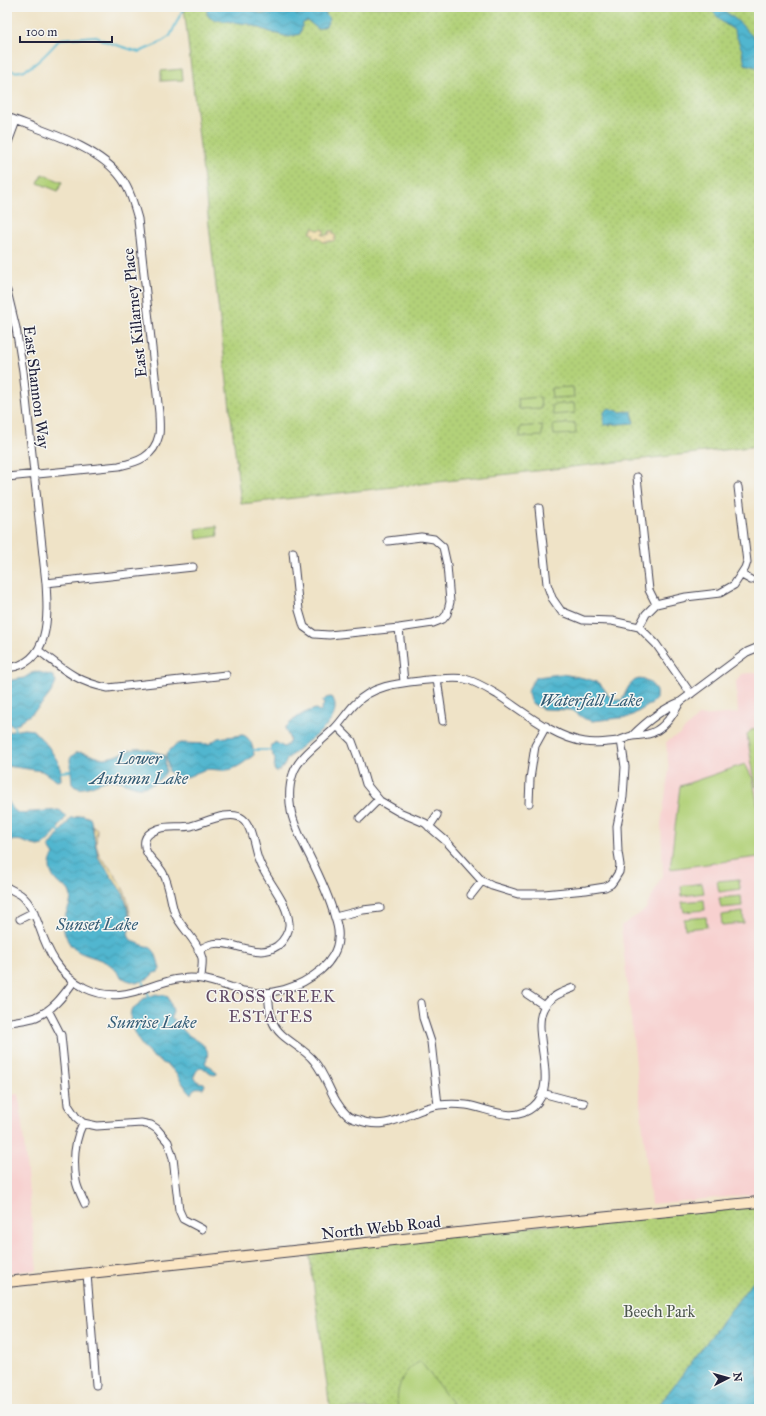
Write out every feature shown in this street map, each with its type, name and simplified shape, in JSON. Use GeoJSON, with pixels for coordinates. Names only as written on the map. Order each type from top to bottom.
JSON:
{"type":"FeatureCollection","features":[{"type":"Feature","properties":{"kind":"main road","name":"North Webb Road"},"geometry":{"type":"LineString","coordinates":[[7,1282],[559,1222],[759,1202]]}},
{"type":"Feature","properties":{"kind":"street","name":"East Killarney Place"},"geometry":{"type":"LineString","coordinates":[[7,117],[78,145],[106,162],[120,176],[131,198],[138,219],[159,413],[159,434],[152,450],[146,457],[137,462],[118,466],[34,474]]}},
{"type":"Feature","properties":{"kind":"street"},"geometry":{"type":"LineString","coordinates":[[7,145],[16,121]]}},
{"type":"Feature","properties":{"kind":"street","name":"East Shannon Way"},"geometry":{"type":"LineString","coordinates":[[7,291],[16,328],[23,371],[46,583],[48,613],[46,630],[38,650]]}},
{"type":"Feature","properties":{"kind":"street"},"geometry":{"type":"LineString","coordinates":[[7,477],[34,474]]}},
{"type":"Feature","properties":{"kind":"street"},"geometry":{"type":"LineString","coordinates":[[636,477],[649,590],[656,604]]}},
{"type":"Feature","properties":{"kind":"street"},"geometry":{"type":"LineString","coordinates":[[639,627],[646,614],[656,604],[686,597],[720,593],[734,585],[742,575],[746,568],[747,562],[738,487]]}},
{"type":"Feature","properties":{"kind":"street"},"geometry":{"type":"LineString","coordinates":[[539,508],[547,584],[552,598],[561,612],[583,620],[612,621],[639,627],[656,644],[692,694]]}},
{"type":"Feature","properties":{"kind":"street"},"geometry":{"type":"LineString","coordinates":[[293,552],[299,610],[304,626],[314,634],[329,635],[399,628],[433,623],[442,619],[447,614],[450,602],[447,565],[443,547],[434,539],[421,537],[388,541]]}},
{"type":"Feature","properties":{"kind":"street"},"geometry":{"type":"LineString","coordinates":[[46,583],[193,568]]}},
{"type":"Feature","properties":{"kind":"street"},"geometry":{"type":"LineString","coordinates":[[742,575],[751,580]]}},
{"type":"Feature","properties":{"kind":"street"},"geometry":{"type":"LineString","coordinates":[[556,619],[561,612]]}},
{"type":"Feature","properties":{"kind":"street"},"geometry":{"type":"LineString","coordinates":[[399,628],[404,682]]}},
{"type":"Feature","properties":{"kind":"street"},"geometry":{"type":"LineString","coordinates":[[632,736],[642,726],[668,707],[680,702],[748,652],[759,647]]}},
{"type":"Feature","properties":{"kind":"street"},"geometry":{"type":"LineString","coordinates":[[7,668],[23,664],[38,650],[75,678],[93,685],[108,688],[226,675]]}},
{"type":"Feature","properties":{"kind":"street"},"geometry":{"type":"LineString","coordinates":[[7,887],[23,896],[34,912],[54,961],[69,978],[85,988],[110,995],[130,994],[162,983],[181,979],[201,979],[245,991],[268,993],[283,990],[297,985],[324,967],[333,956],[339,940],[335,917],[323,884],[299,834],[291,811],[290,791],[293,773],[298,763],[337,726],[355,703],[370,692],[389,685],[404,682],[438,679],[465,679],[486,687],[562,735],[586,742],[621,740],[632,736],[646,735],[656,732],[674,712],[680,702]]}},
{"type":"Feature","properties":{"kind":"street"},"geometry":{"type":"LineString","coordinates":[[438,679],[442,721]]}},
{"type":"Feature","properties":{"kind":"street"},"geometry":{"type":"LineString","coordinates":[[337,726],[352,741],[366,784],[378,800],[429,826],[448,842],[482,881],[492,886],[518,894],[544,894],[605,887],[611,884],[614,880],[619,872],[620,865],[618,852],[618,826],[623,797],[624,767],[621,740]]}},
{"type":"Feature","properties":{"kind":"street"},"geometry":{"type":"LineString","coordinates":[[530,803],[530,779],[536,746],[546,726]]}},
{"type":"Feature","properties":{"kind":"street"},"geometry":{"type":"LineString","coordinates":[[360,818],[378,800]]}},
{"type":"Feature","properties":{"kind":"street"},"geometry":{"type":"LineString","coordinates":[[198,950],[212,944],[226,944],[250,950],[268,950],[277,946],[285,937],[289,924],[284,906],[258,860],[248,824],[242,818],[233,815],[223,816],[190,826],[159,828],[148,834],[145,839],[145,848],[150,859],[163,874],[176,915],[202,958],[201,979]]}},
{"type":"Feature","properties":{"kind":"street"},"geometry":{"type":"LineString","coordinates":[[429,826],[437,815]]}},
{"type":"Feature","properties":{"kind":"street"},"geometry":{"type":"LineString","coordinates":[[471,895],[482,881]]}},
{"type":"Feature","properties":{"kind":"street"},"geometry":{"type":"LineString","coordinates":[[335,917],[363,910],[380,908]]}},
{"type":"Feature","properties":{"kind":"street"},"geometry":{"type":"LineString","coordinates":[[20,919],[34,912]]}},
{"type":"Feature","properties":{"kind":"street"},"geometry":{"type":"LineString","coordinates":[[7,1022],[35,1017],[48,1010],[65,994],[74,981]]}},
{"type":"Feature","properties":{"kind":"street"},"geometry":{"type":"LineString","coordinates":[[268,993],[272,1020],[280,1034],[302,1049],[314,1061],[324,1076],[335,1101],[348,1117],[366,1124],[388,1124],[438,1105],[466,1105],[507,1115],[522,1113],[533,1107],[540,1099],[544,1087],[545,1077],[540,1020],[545,1006],[557,995],[573,988]]}},
{"type":"Feature","properties":{"kind":"street"},"geometry":{"type":"LineString","coordinates":[[527,994],[545,1006]]}},
{"type":"Feature","properties":{"kind":"street"},"geometry":{"type":"LineString","coordinates":[[421,1004],[423,1018],[431,1042],[438,1105]]}},
{"type":"Feature","properties":{"kind":"street"},"geometry":{"type":"LineString","coordinates":[[48,1010],[61,1035],[68,1105],[76,1117],[83,1123],[97,1126],[141,1123],[151,1125],[157,1129],[168,1142],[173,1158],[179,1210],[183,1219],[202,1229]]}},
{"type":"Feature","properties":{"kind":"street"},"geometry":{"type":"LineString","coordinates":[[542,1093],[584,1103]]}},
{"type":"Feature","properties":{"kind":"street"},"geometry":{"type":"LineString","coordinates":[[83,1123],[78,1134],[74,1150],[76,1182],[85,1204]]}},
{"type":"Feature","properties":{"kind":"street"},"geometry":{"type":"LineString","coordinates":[[86,1274],[96,1385]]}},
{"type":"Feature","properties":{"kind":"shaded area"},"geometry":{"type":"Polygon","coordinates":[[[759,672],[759,1194],[651,1204],[621,926],[645,910],[663,874],[661,824],[669,770],[666,742],[680,734],[698,716],[738,713],[736,682],[741,674],[759,672]]]}},
{"type":"Feature","properties":{"kind":"shaded area"},"geometry":{"type":"Polygon","coordinates":[[[19,1094],[37,1270],[7,1273],[7,1095],[19,1094]]]}},
{"type":"Feature","properties":{"kind":"green space"},"geometry":{"type":"Polygon","coordinates":[[[184,7],[759,7],[759,446],[241,504],[184,7]]]}},
{"type":"Feature","properties":{"kind":"green space"},"geometry":{"type":"Polygon","coordinates":[[[182,69],[183,80],[161,81],[161,71],[182,69]]]}},
{"type":"Feature","properties":{"kind":"green space"},"geometry":{"type":"Polygon","coordinates":[[[42,174],[62,182],[58,191],[38,183],[42,174]]]}},
{"type":"Feature","properties":{"kind":"green space"},"geometry":{"type":"Polygon","coordinates":[[[573,387],[574,397],[552,398],[551,388],[573,387]]]}},
{"type":"Feature","properties":{"kind":"green space"},"geometry":{"type":"Polygon","coordinates":[[[540,397],[541,408],[519,409],[518,399],[540,397]]]}},
{"type":"Feature","properties":{"kind":"green space"},"geometry":{"type":"Polygon","coordinates":[[[574,403],[575,413],[553,415],[552,405],[574,403]]]}},
{"type":"Feature","properties":{"kind":"green space"},"geometry":{"type":"Polygon","coordinates":[[[575,423],[576,434],[554,435],[553,425],[575,423]]]}},
{"type":"Feature","properties":{"kind":"green space"},"geometry":{"type":"Polygon","coordinates":[[[542,425],[542,436],[520,437],[520,427],[542,425]]]}},
{"type":"Feature","properties":{"kind":"green space"},"geometry":{"type":"Polygon","coordinates":[[[217,526],[218,536],[197,539],[196,529],[217,526]]]}},
{"type":"Feature","properties":{"kind":"green space"},"geometry":{"type":"Polygon","coordinates":[[[759,729],[759,786],[756,787],[747,735],[751,730],[759,729]]]}},
{"type":"Feature","properties":{"kind":"green space"},"geometry":{"type":"Polygon","coordinates":[[[745,764],[753,779],[759,814],[758,857],[670,869],[680,786],[745,764]]]}},
{"type":"Feature","properties":{"kind":"green space"},"geometry":{"type":"Polygon","coordinates":[[[739,879],[740,889],[719,892],[717,881],[739,879]]]}},
{"type":"Feature","properties":{"kind":"green space"},"geometry":{"type":"Polygon","coordinates":[[[702,883],[704,893],[682,896],[681,886],[702,883]]]}},
{"type":"Feature","properties":{"kind":"green space"},"geometry":{"type":"Polygon","coordinates":[[[741,896],[742,906],[721,908],[719,898],[741,896]]]}},
{"type":"Feature","properties":{"kind":"green space"},"geometry":{"type":"Polygon","coordinates":[[[704,900],[705,910],[684,912],[682,902],[704,900]]]}},
{"type":"Feature","properties":{"kind":"green space"},"geometry":{"type":"Polygon","coordinates":[[[743,912],[744,923],[722,925],[721,915],[743,912]]]}},
{"type":"Feature","properties":{"kind":"green space"},"geometry":{"type":"Polygon","coordinates":[[[706,917],[707,927],[685,929],[684,919],[706,917]]]}},
{"type":"Feature","properties":{"kind":"green space","name":"Beech Park"},"geometry":{"type":"Polygon","coordinates":[[[759,1203],[759,1409],[330,1409],[309,1250],[759,1203]]]}},
{"type":"Feature","properties":{"kind":"green space"},"geometry":{"type":"Polygon","coordinates":[[[420,1361],[452,1403],[443,1409],[398,1409],[397,1402],[401,1381],[404,1375],[420,1361]]]}},
{"type":"Feature","properties":{"kind":"sand"},"geometry":{"type":"Polygon","coordinates":[[[313,228],[318,230],[323,229],[325,233],[322,235],[328,235],[330,231],[333,231],[336,239],[333,241],[323,242],[318,237],[315,239],[312,233],[310,233],[313,228]]]}},
{"type":"Feature","properties":{"kind":"sand"},"geometry":{"type":"Polygon","coordinates":[[[92,825],[97,829],[96,845],[100,857],[110,868],[122,886],[127,898],[132,924],[130,926],[131,922],[98,857],[92,825]]]}},
{"type":"Feature","properties":{"kind":"water"},"geometry":{"type":"Polygon","coordinates":[[[207,7],[247,7],[263,14],[271,12],[277,7],[294,7],[297,15],[305,10],[304,7],[326,7],[326,15],[330,19],[326,26],[318,29],[308,21],[303,23],[300,34],[289,37],[249,24],[216,20],[209,17],[207,14],[207,7]]]}},
{"type":"Feature","properties":{"kind":"water"},"geometry":{"type":"Polygon","coordinates":[[[709,7],[720,7],[738,21],[752,36],[759,40],[759,68],[745,64],[742,50],[734,30],[722,22],[709,7]]]}},
{"type":"Feature","properties":{"kind":"water"},"geometry":{"type":"Polygon","coordinates":[[[609,408],[620,412],[632,411],[634,423],[604,425],[604,412],[609,408]]]}},
{"type":"Feature","properties":{"kind":"water"},"geometry":{"type":"Polygon","coordinates":[[[35,671],[53,676],[56,681],[51,692],[42,704],[20,721],[19,724],[12,725],[7,723],[7,681],[24,678],[35,671]]]}},
{"type":"Feature","properties":{"kind":"water","name":"Waterfall Lake"},"geometry":{"type":"Polygon","coordinates":[[[560,674],[594,681],[602,686],[611,698],[622,700],[630,685],[634,681],[643,679],[654,686],[656,691],[656,699],[651,704],[629,717],[592,721],[585,719],[571,710],[543,709],[530,701],[528,692],[534,679],[537,677],[560,674]]]}},
{"type":"Feature","properties":{"kind":"water"},"geometry":{"type":"Polygon","coordinates":[[[326,698],[333,698],[335,712],[328,724],[287,759],[282,769],[276,772],[274,769],[275,759],[270,750],[272,745],[275,742],[284,747],[288,744],[290,740],[285,728],[302,714],[316,709],[320,712],[324,704],[322,702],[326,698]]]}},
{"type":"Feature","properties":{"kind":"water"},"geometry":{"type":"Polygon","coordinates":[[[24,729],[33,730],[48,746],[60,765],[61,780],[57,781],[42,771],[7,766],[7,732],[24,729]]]}},
{"type":"Feature","properties":{"kind":"water"},"geometry":{"type":"Polygon","coordinates":[[[243,735],[250,741],[254,755],[237,767],[230,770],[207,769],[183,778],[169,772],[166,754],[175,745],[181,743],[209,744],[218,738],[243,735]]]}},
{"type":"Feature","properties":{"kind":"water","name":"Lower Autumn Lake"},"geometry":{"type":"Polygon","coordinates":[[[134,749],[150,750],[165,756],[166,772],[160,779],[143,787],[113,780],[105,781],[85,788],[76,787],[72,784],[70,759],[73,755],[81,752],[100,758],[105,758],[116,756],[134,749]]]}},
{"type":"Feature","properties":{"kind":"water"},"geometry":{"type":"Polygon","coordinates":[[[7,799],[13,809],[18,813],[59,810],[66,817],[54,834],[42,845],[33,845],[17,840],[7,841],[7,799]]]}},
{"type":"Feature","properties":{"kind":"water","name":"Sunset Lake"},"geometry":{"type":"Polygon","coordinates":[[[82,815],[90,818],[98,857],[124,895],[131,922],[128,934],[130,939],[153,950],[158,960],[160,969],[158,972],[154,973],[149,978],[136,983],[123,978],[112,966],[107,963],[77,951],[69,943],[64,932],[63,924],[71,895],[68,889],[58,883],[51,872],[50,865],[54,855],[49,847],[71,818],[82,815]]]}},
{"type":"Feature","properties":{"kind":"water","name":"Sunrise Lake"},"geometry":{"type":"Polygon","coordinates":[[[156,994],[168,996],[173,1011],[171,1018],[175,1021],[172,1026],[176,1027],[178,1025],[187,1034],[204,1045],[208,1052],[205,1063],[217,1072],[217,1074],[214,1075],[202,1068],[196,1072],[194,1077],[198,1082],[204,1083],[205,1085],[203,1089],[196,1088],[191,1094],[172,1069],[153,1057],[144,1048],[133,1030],[130,1016],[131,1010],[143,999],[156,994]]]}},
{"type":"Feature","properties":{"kind":"water"},"geometry":{"type":"Polygon","coordinates":[[[759,1273],[759,1409],[656,1409],[759,1273]]]}},
{"type":"Feature","properties":{"kind":"waterway"},"geometry":{"type":"LineString","coordinates":[[7,31],[9,12],[13,7]]}},
{"type":"Feature","properties":{"kind":"waterway"},"geometry":{"type":"LineString","coordinates":[[7,68],[14,71],[21,71],[28,68],[43,57],[60,39],[95,36],[107,42],[139,52],[158,44],[170,36],[183,9],[186,7]]}},
{"type":"Feature","properties":{"kind":"waterway"},"geometry":{"type":"LineString","coordinates":[[14,725],[15,731]]}},
{"type":"Feature","properties":{"kind":"waterway"},"geometry":{"type":"LineString","coordinates":[[253,750],[270,750]]}},
{"type":"Feature","properties":{"kind":"waterway"},"geometry":{"type":"LineString","coordinates":[[60,772],[70,771]]}},
{"type":"Feature","properties":{"kind":"waterway"},"geometry":{"type":"LineString","coordinates":[[57,829],[60,832]]}},
{"type":"Feature","properties":{"kind":"waterway"},"geometry":{"type":"LineString","coordinates":[[143,981],[145,986]]}},
{"type":"Feature","properties":{"kind":"waterway"},"geometry":{"type":"LineString","coordinates":[[147,990],[149,997]]}},
{"type":"Feature","properties":{"kind":"district","name":"CROSS CREEK ESTATES"},"geometry":{"type":"Point","coordinates":[271,1006]}}]}
